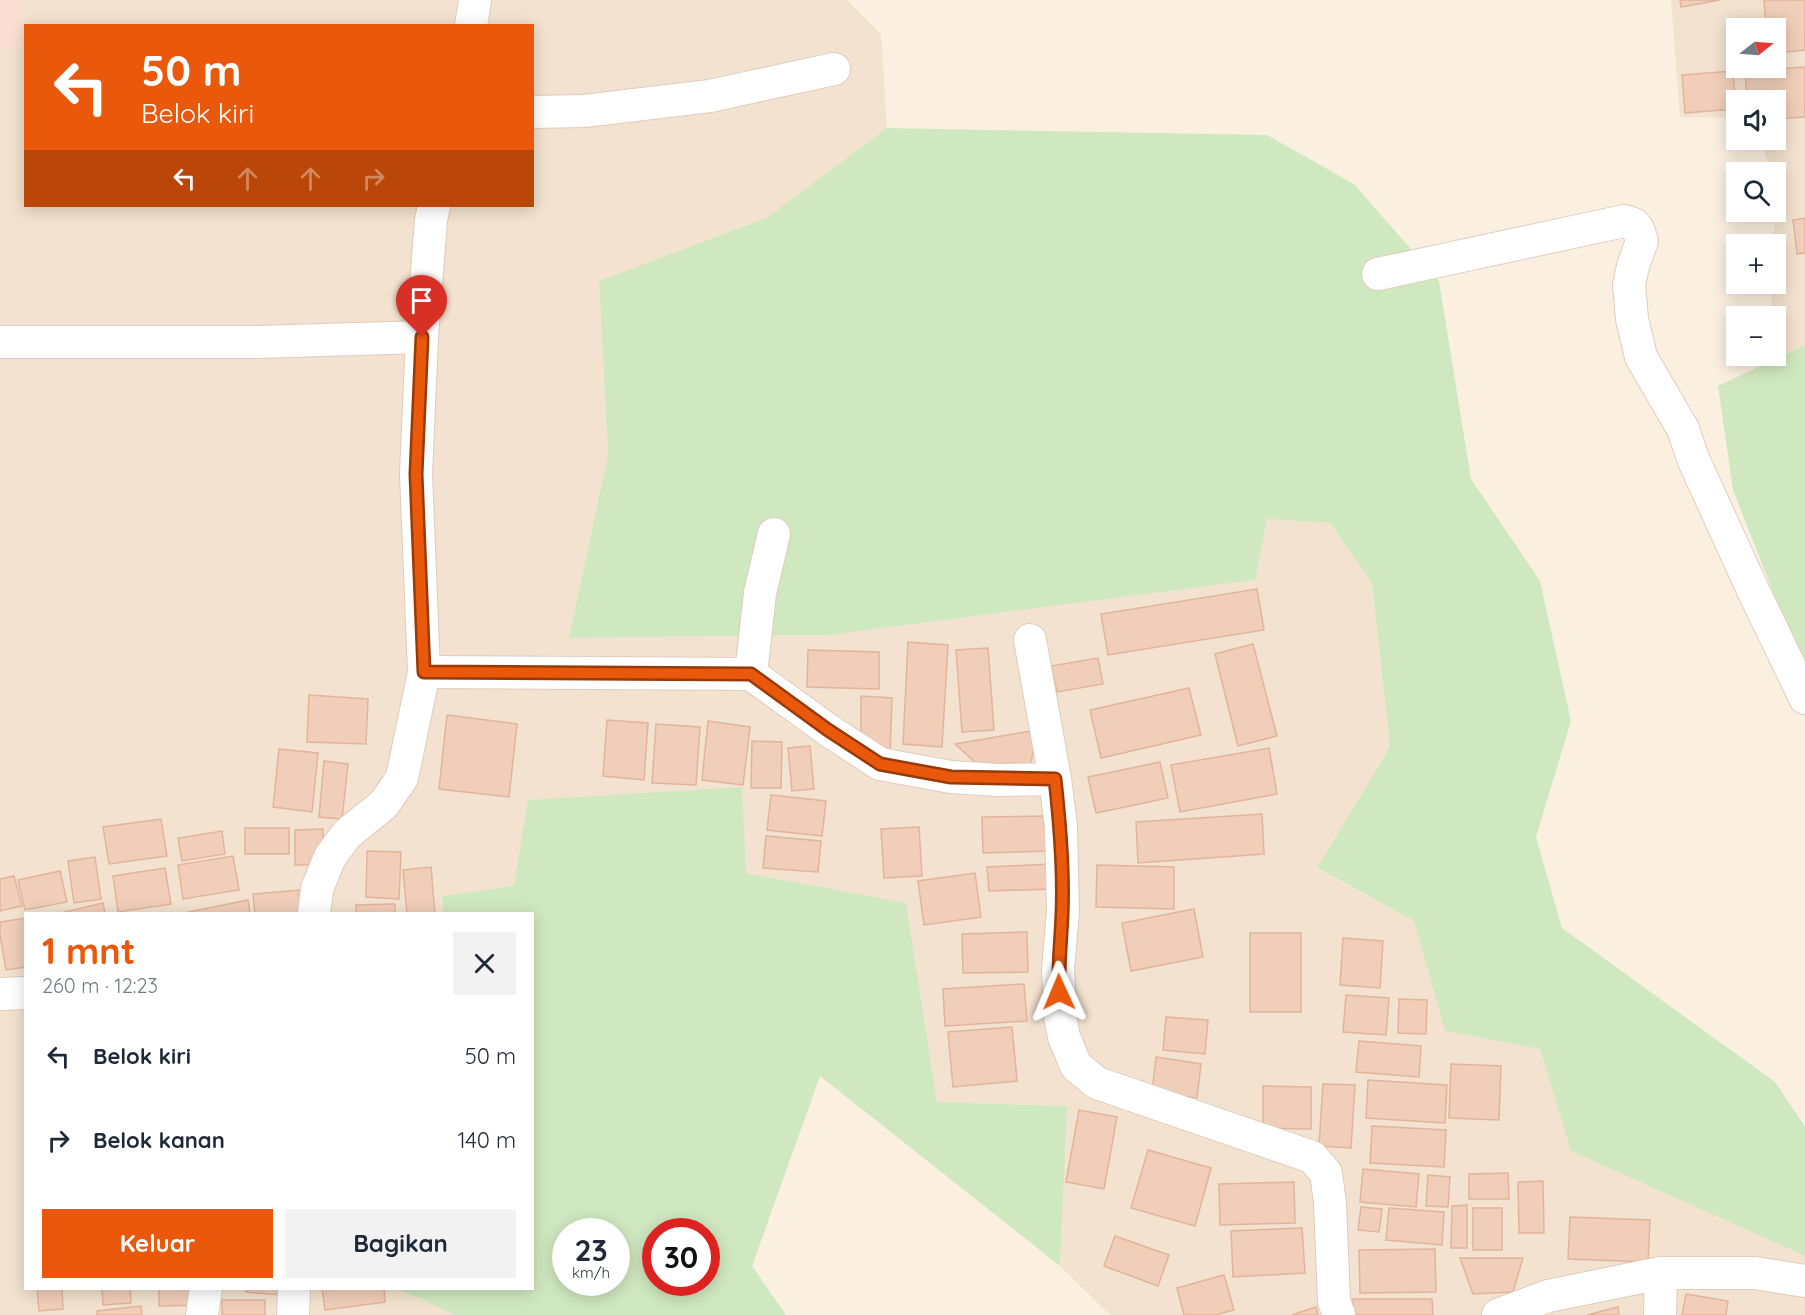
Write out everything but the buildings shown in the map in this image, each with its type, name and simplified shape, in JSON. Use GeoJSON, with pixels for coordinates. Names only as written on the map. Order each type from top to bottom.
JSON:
{"type":"FeatureCollection","features":[{"type":"Feature","properties":{"kind":"street"},"geometry":{"type":"LineString","coordinates":[[471,24],[475,0]]}},
{"type":"Feature","properties":{"kind":"street"},"geometry":{"type":"LineString","coordinates":[[534,112],[584,111],[710,96],[834,69]]}},
{"type":"Feature","properties":{"kind":"street"},"geometry":{"type":"LineString","coordinates":[[314,912],[317,889],[330,856],[347,834],[384,804],[402,778],[424,672],[416,474],[422,337],[434,207]]}},
{"type":"Feature","properties":{"kind":"street"},"geometry":{"type":"LineString","coordinates":[[1378,274],[1624,221],[1634,224],[1642,241],[1629,285],[1632,319],[1641,357],[1683,429],[1694,461],[1805,698]]}},
{"type":"Feature","properties":{"kind":"street"},"geometry":{"type":"LineString","coordinates":[[0,342],[257,342],[422,337]]}},
{"type":"Feature","properties":{"kind":"street"},"geometry":{"type":"LineString","coordinates":[[751,674],[760,593],[774,534]]}},
{"type":"Feature","properties":{"kind":"street"},"geometry":{"type":"LineString","coordinates":[[1030,640],[1055,779],[1060,826],[1062,880],[1058,969],[1060,1016],[1064,1037],[1076,1066],[1097,1083],[1312,1157],[1326,1173],[1330,1203],[1334,1301],[1339,1315]]}},
{"type":"Feature","properties":{"kind":"street"},"geometry":{"type":"LineString","coordinates":[[424,672],[751,674],[828,730],[880,764],[951,777],[1055,779]]}},
{"type":"Feature","properties":{"kind":"street"},"geometry":{"type":"LineString","coordinates":[[0,994],[24,993]]}},
{"type":"Feature","properties":{"kind":"street"},"geometry":{"type":"LineString","coordinates":[[1498,1315],[1548,1296],[1661,1273],[1755,1273],[1805,1281]]}},
{"type":"Feature","properties":{"kind":"street"},"geometry":{"type":"LineString","coordinates":[[1660,1315],[1661,1273]]}},
{"type":"Feature","properties":{"kind":"street"},"geometry":{"type":"LineString","coordinates":[[202,1315],[206,1290]]}},
{"type":"Feature","properties":{"kind":"street"},"geometry":{"type":"LineString","coordinates":[[293,1315],[294,1290]]}},
{"type":"Feature","properties":{"kind":"shaded area"},"geometry":{"type":"Polygon","coordinates":[[[0,0],[21,0],[24,52],[0,48],[0,0]]]}},
{"type":"Feature","properties":{"kind":"shaded area"},"geometry":{"type":"Polygon","coordinates":[[[21,0],[847,0],[881,34],[887,128],[766,218],[599,281],[608,454],[569,638],[829,635],[1254,580],[1267,519],[1330,523],[1372,583],[1390,747],[1317,869],[1414,921],[1445,1031],[1540,1049],[1571,1151],[1805,1256],[1805,1315],[1110,1315],[1060,1266],[1066,1106],[937,1102],[906,904],[745,873],[742,787],[514,886],[442,896],[443,912],[24,912],[24,1290],[403,1290],[455,1315],[0,1315],[0,48],[24,52],[24,207],[534,207],[534,24],[24,24],[24,32],[21,0]]]}},
{"type":"Feature","properties":{"kind":"shaded area"},"geometry":{"type":"Polygon","coordinates":[[[1671,0],[1805,0],[1805,345],[1786,354],[1786,306],[1771,306],[1772,294],[1786,294],[1786,234],[1774,234],[1774,222],[1786,222],[1786,162],[1768,162],[1764,150],[1786,150],[1786,90],[1726,90],[1726,118],[1680,117],[1671,0]]]}},
{"type":"Feature","properties":{"kind":"green space"},"geometry":{"type":"Polygon","coordinates":[[[887,128],[1267,135],[1354,184],[1439,281],[1471,479],[1540,581],[1571,721],[1536,837],[1562,928],[1775,1082],[1805,1127],[1805,1256],[1571,1151],[1540,1049],[1445,1031],[1414,921],[1317,868],[1390,747],[1372,583],[1330,523],[1267,519],[1255,580],[829,635],[569,638],[608,454],[599,281],[766,218],[887,128]]]}},
{"type":"Feature","properties":{"kind":"green space"},"geometry":{"type":"Polygon","coordinates":[[[1805,345],[1805,669],[1733,490],[1718,386],[1760,366],[1786,366],[1786,354],[1805,345]]]}},
{"type":"Feature","properties":{"kind":"green space"},"geometry":{"type":"Polygon","coordinates":[[[742,787],[746,873],[906,903],[937,1102],[1067,1106],[1060,1266],[820,1076],[752,1266],[786,1315],[455,1315],[403,1291],[534,1290],[534,912],[443,912],[442,896],[514,886],[528,800],[742,787]]]}},
{"type":"Feature","properties":{"kind":"route"},"geometry":{"type":"LineString","coordinates":[[422,337],[416,474],[424,672],[751,674],[828,730],[880,764],[951,777],[997,780],[1055,779],[1060,826],[1062,912],[1058,969],[1059,992]]}}]}
